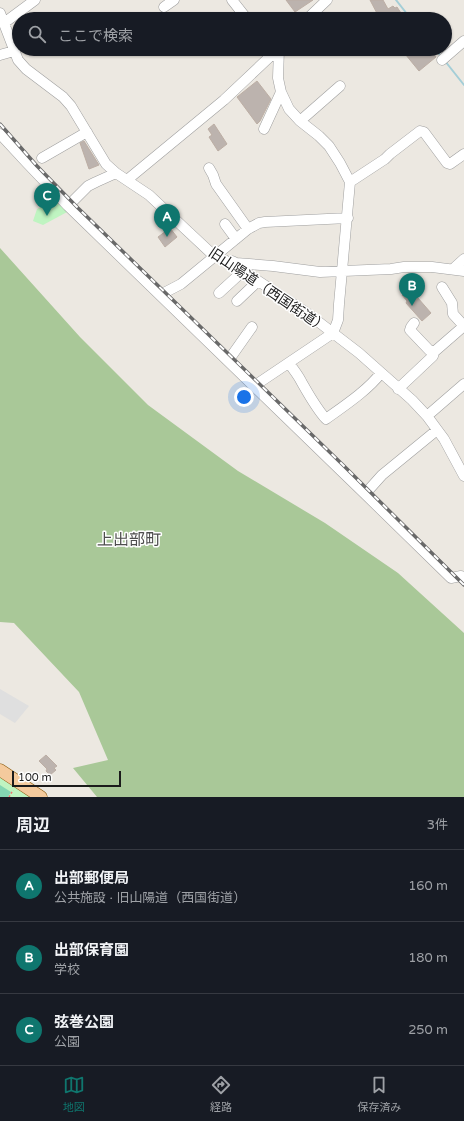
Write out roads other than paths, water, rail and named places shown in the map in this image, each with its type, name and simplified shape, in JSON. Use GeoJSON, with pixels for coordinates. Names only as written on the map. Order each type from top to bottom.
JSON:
{"type":"FeatureCollection","features":[{"type":"Feature","properties":{"kind":"main road"},"geometry":{"type":"LineString","coordinates":[[0,770],[41,797]]}},
{"type":"Feature","properties":{"kind":"street"},"geometry":{"type":"LineString","coordinates":[[19,12],[35,0]]}},
{"type":"Feature","properties":{"kind":"street"},"geometry":{"type":"LineString","coordinates":[[164,7],[174,0]]}},
{"type":"Feature","properties":{"kind":"street"},"geometry":{"type":"LineString","coordinates":[[232,0],[241,12]]}},
{"type":"Feature","properties":{"kind":"street"},"geometry":{"type":"LineString","coordinates":[[314,12],[327,0]]}},
{"type":"Feature","properties":{"kind":"street","name":"旧山陽道（西国街道）"},"geometry":{"type":"LineString","coordinates":[[0,13],[12,45]]}},
{"type":"Feature","properties":{"kind":"street"},"geometry":{"type":"LineString","coordinates":[[4,23],[12,17]]}},
{"type":"Feature","properties":{"kind":"street"},"geometry":{"type":"LineString","coordinates":[[452,51],[464,41]]}},
{"type":"Feature","properties":{"kind":"street"},"geometry":{"type":"LineString","coordinates":[[0,55],[12,52]]}},
{"type":"Feature","properties":{"kind":"street","name":"旧山陽道（西国街道）"},"geometry":{"type":"LineString","coordinates":[[16,56],[26,69],[63,97],[71,106],[106,164],[116,173],[149,195],[212,254],[243,271],[307,313],[359,353],[412,400],[427,416],[437,430],[464,476]]}},
{"type":"Feature","properties":{"kind":"street"},"geometry":{"type":"LineString","coordinates":[[127,180],[224,100],[270,56]]}},
{"type":"Feature","properties":{"kind":"street"},"geometry":{"type":"LineString","coordinates":[[254,386],[333,333],[338,320],[348,218],[350,182],[329,146],[300,121],[289,109],[281,92],[278,78],[276,56]]}},
{"type":"Feature","properties":{"kind":"street"},"geometry":{"type":"LineString","coordinates":[[443,59],[446,56]]}},
{"type":"Feature","properties":{"kind":"street"},"geometry":{"type":"LineString","coordinates":[[300,121],[340,86]]}},
{"type":"Feature","properties":{"kind":"street"},"geometry":{"type":"LineString","coordinates":[[264,129],[281,92]]}},
{"type":"Feature","properties":{"kind":"street"},"geometry":{"type":"LineString","coordinates":[[350,182],[385,159],[420,131],[424,132],[447,163],[450,164],[464,154]]}},
{"type":"Feature","properties":{"kind":"street"},"geometry":{"type":"LineString","coordinates":[[42,158],[87,132]]}},
{"type":"Feature","properties":{"kind":"street"},"geometry":{"type":"LineString","coordinates":[[0,134],[68,206],[451,578],[461,576],[464,577]]}},
{"type":"Feature","properties":{"kind":"street"},"geometry":{"type":"LineString","coordinates":[[209,168],[216,184],[248,229]]}},
{"type":"Feature","properties":{"kind":"street"},"geometry":{"type":"LineString","coordinates":[[68,206],[88,186],[116,173]]}},
{"type":"Feature","properties":{"kind":"street"},"geometry":{"type":"LineString","coordinates":[[160,295],[181,284],[248,229],[259,223],[348,218]]}},
{"type":"Feature","properties":{"kind":"street"},"geometry":{"type":"LineString","coordinates":[[225,224],[236,239]]}},
{"type":"Feature","properties":{"kind":"street"},"geometry":{"type":"LineString","coordinates":[[216,256],[224,256],[236,263],[320,272],[404,267],[432,267],[464,271]]}},
{"type":"Feature","properties":{"kind":"street"},"geometry":{"type":"LineString","coordinates":[[453,269],[464,259]]}},
{"type":"Feature","properties":{"kind":"street"},"geometry":{"type":"LineString","coordinates":[[218,293],[243,271]]}},
{"type":"Feature","properties":{"kind":"street"},"geometry":{"type":"LineString","coordinates":[[237,301],[258,281]]}},
{"type":"Feature","properties":{"kind":"street"},"geometry":{"type":"LineString","coordinates":[[398,388],[433,356],[434,352],[464,326],[453,314],[452,302],[442,287]]}},
{"type":"Feature","properties":{"kind":"street"},"geometry":{"type":"LineString","coordinates":[[414,323],[410,330],[429,350],[434,352]]}},
{"type":"Feature","properties":{"kind":"street"},"geometry":{"type":"LineString","coordinates":[[228,361],[252,327]]}},
{"type":"Feature","properties":{"kind":"street"},"geometry":{"type":"LineString","coordinates":[[289,363],[319,412],[326,420],[353,400],[381,373]]}},
{"type":"Feature","properties":{"kind":"street"},"geometry":{"type":"LineString","coordinates":[[427,416],[464,384]]}},
{"type":"Feature","properties":{"kind":"street"},"geometry":{"type":"LineString","coordinates":[[365,494],[382,474],[437,430]]}},
{"type":"Feature","properties":{"kind":"waterway"},"geometry":{"type":"LineString","coordinates":[[396,0],[405,12]]}},
{"type":"Feature","properties":{"kind":"waterway"},"geometry":{"type":"LineString","coordinates":[[445,61],[464,85]]}},
{"type":"Feature","properties":{"kind":"railway"},"geometry":{"type":"LineString","coordinates":[[0,124],[37,166],[78,208],[343,465],[464,585]]}},
{"type":"Feature","properties":{"kind":"place","name":"弦巻公園"},"geometry":{"type":"Point","coordinates":[47,216]}},
{"type":"Feature","properties":{"kind":"place","name":"出部郵便局"},"geometry":{"type":"Point","coordinates":[167,237]}},
{"type":"Feature","properties":{"kind":"place","name":"出部保育園"},"geometry":{"type":"Point","coordinates":[412,306]}},
{"type":"Feature","properties":{"kind":"district","name":"上出部町"},"geometry":{"type":"Point","coordinates":[129,540]}}]}
